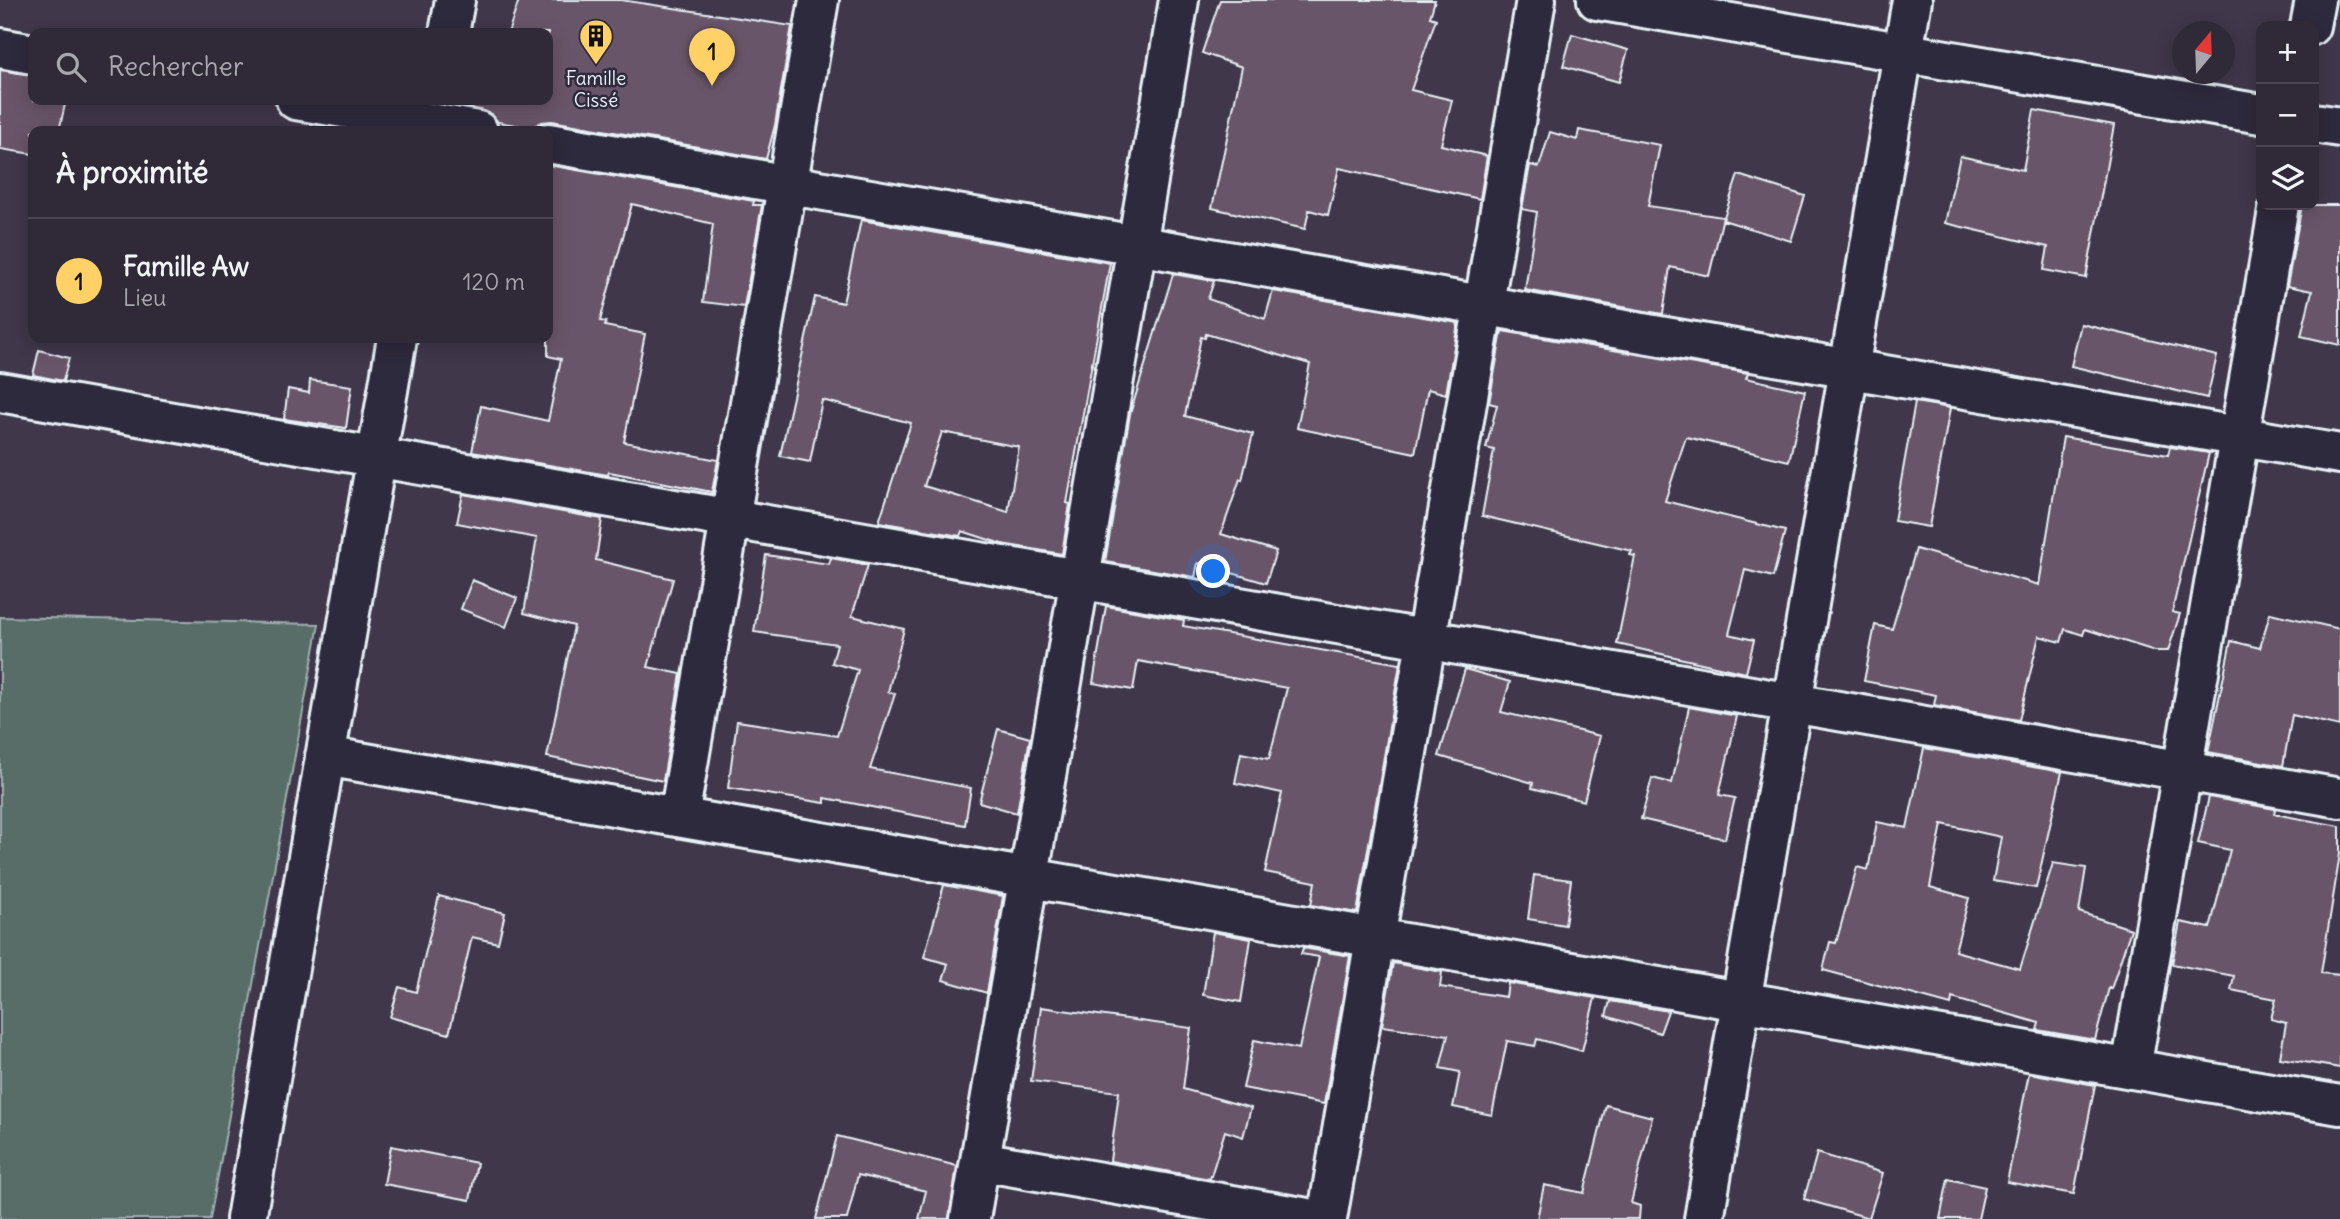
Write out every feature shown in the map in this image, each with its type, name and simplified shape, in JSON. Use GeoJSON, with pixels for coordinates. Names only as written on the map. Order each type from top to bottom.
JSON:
{"type":"FeatureCollection","features":[{"type":"Feature","properties":{"kind":"street"},"geometry":{"type":"LineString","coordinates":[[450,28],[455,0]]}},
{"type":"Feature","properties":{"kind":"street"},"geometry":{"type":"LineString","coordinates":[[679,817],[819,0]]}},
{"type":"Feature","properties":{"kind":"street"},"geometry":{"type":"LineString","coordinates":[[970,1219],[1179,0]]}},
{"type":"Feature","properties":{"kind":"street"},"geometry":{"type":"LineString","coordinates":[[1327,1219],[1536,0]]}},
{"type":"Feature","properties":{"kind":"street"},"geometry":{"type":"LineString","coordinates":[[1597,0],[2256,113]]}},
{"type":"Feature","properties":{"kind":"street"},"geometry":{"type":"LineString","coordinates":[[1704,1219],[1912,0]]}},
{"type":"Feature","properties":{"kind":"street"},"geometry":{"type":"LineString","coordinates":[[2311,21],[2315,0]]}},
{"type":"Feature","properties":{"kind":"street"},"geometry":{"type":"LineString","coordinates":[[0,48],[28,53]]}},
{"type":"Feature","properties":{"kind":"street"},"geometry":{"type":"LineString","coordinates":[[335,105],[435,118],[461,126]]}},
{"type":"Feature","properties":{"kind":"street"},"geometry":{"type":"LineString","coordinates":[[2319,124],[2340,127]]}},
{"type":"Feature","properties":{"kind":"street"},"geometry":{"type":"LineString","coordinates":[[553,145],[2340,454]]}},
{"type":"Feature","properties":{"kind":"street"},"geometry":{"type":"LineString","coordinates":[[2132,1069],[2279,210]]}},
{"type":"Feature","properties":{"kind":"street"},"geometry":{"type":"LineString","coordinates":[[246,1219],[396,343]]}},
{"type":"Feature","properties":{"kind":"street"},"geometry":{"type":"LineString","coordinates":[[0,392],[2340,798]]}},
{"type":"Feature","properties":{"kind":"street"},"geometry":{"type":"LineString","coordinates":[[325,756],[2340,1105]]}},
{"type":"Feature","properties":{"kind":"street"},"geometry":{"type":"LineString","coordinates":[[980,1161],[1313,1219]]}},
{"type":"Feature","properties":{"kind":"green space"},"geometry":{"type":"Polygon","coordinates":[[[0,617],[319,624],[210,1219],[0,1219],[0,617]]]}},
{"type":"Feature","properties":{"kind":"building"},"geometry":{"type":"Polygon","coordinates":[[[519,0],[621,0],[792,26],[775,125],[766,159],[552,121],[541,122],[535,126],[521,126],[498,122],[491,114],[463,106],[553,105],[553,28],[510,28],[519,0]]]}},
{"type":"Feature","properties":{"kind":"building"},"geometry":{"type":"Polygon","coordinates":[[[1220,0],[1435,0],[1430,17],[1436,19],[1411,90],[1452,100],[1441,145],[1487,156],[1480,199],[1339,168],[1328,215],[1309,210],[1305,229],[1212,208],[1242,67],[1202,53],[1220,0]]]}},
{"type":"Feature","properties":{"kind":"building"},"geometry":{"type":"Polygon","coordinates":[[[1572,34],[1628,50],[1619,82],[1563,66],[1572,34]]]}},
{"type":"Feature","properties":{"kind":"building"},"geometry":{"type":"Polygon","coordinates":[[[0,70],[28,74],[28,105],[65,105],[60,126],[28,126],[28,153],[0,149],[0,70]]]}},
{"type":"Feature","properties":{"kind":"building"},"geometry":{"type":"Polygon","coordinates":[[[2034,110],[2114,125],[2086,278],[2044,270],[2048,247],[1945,223],[1960,156],[2023,170],[2034,110]]]}},
{"type":"Feature","properties":{"kind":"building"},"geometry":{"type":"Polygon","coordinates":[[[1579,130],[1660,145],[1648,206],[1723,217],[1709,276],[1670,267],[1663,314],[1525,290],[1537,212],[1522,209],[1530,165],[1539,167],[1550,132],[1577,140],[1579,130]]]}},
{"type":"Feature","properties":{"kind":"building"},"geometry":{"type":"Polygon","coordinates":[[[553,166],[754,201],[753,205],[762,205],[744,307],[703,302],[713,224],[632,204],[600,321],[606,322],[605,326],[645,334],[624,442],[718,460],[712,492],[609,472],[608,475],[472,452],[481,406],[548,421],[561,359],[548,356],[548,343],[553,343],[553,166]]]}},
{"type":"Feature","properties":{"kind":"building"},"geometry":{"type":"Polygon","coordinates":[[[1738,175],[1805,196],[1791,241],[1723,220],[1738,175]]]}},
{"type":"Feature","properties":{"kind":"building"},"geometry":{"type":"Polygon","coordinates":[[[2319,205],[2340,205],[2340,345],[2301,336],[2312,291],[2287,286],[2301,210],[2319,210],[2319,205]]]}},
{"type":"Feature","properties":{"kind":"building"},"geometry":{"type":"Polygon","coordinates":[[[861,220],[1110,263],[1067,503],[1070,504],[1062,554],[1002,544],[962,531],[960,536],[879,522],[911,423],[822,400],[810,462],[780,456],[815,297],[843,303],[861,220]],[[942,432],[924,486],[1008,512],[1019,447],[942,432]]]}},
{"type":"Feature","properties":{"kind":"building"},"geometry":{"type":"Polygon","coordinates":[[[1173,274],[1214,281],[1208,299],[1265,319],[1273,291],[1458,323],[1446,394],[1428,389],[1415,453],[1297,428],[1310,364],[1206,334],[1205,338],[1201,337],[1185,416],[1253,434],[1242,480],[1240,479],[1221,534],[1276,551],[1266,583],[1198,563],[1195,577],[1105,562],[1130,414],[1173,274]]]}},
{"type":"Feature","properties":{"kind":"building"},"geometry":{"type":"Polygon","coordinates":[[[2081,324],[2217,356],[2207,398],[2071,366],[2081,324]]]}},
{"type":"Feature","properties":{"kind":"building"},"geometry":{"type":"Polygon","coordinates":[[[1502,331],[1748,373],[1746,378],[1805,391],[1789,461],[1686,437],[1665,501],[1785,531],[1773,577],[1745,570],[1729,634],[1754,640],[1746,673],[1617,644],[1635,556],[1630,555],[1632,551],[1482,516],[1494,450],[1486,448],[1497,405],[1489,403],[1502,331]]]}},
{"type":"Feature","properties":{"kind":"building"},"geometry":{"type":"Polygon","coordinates":[[[39,350],[69,358],[63,381],[33,375],[39,350]]]}},
{"type":"Feature","properties":{"kind":"building"},"geometry":{"type":"Polygon","coordinates":[[[310,380],[352,386],[346,428],[284,419],[288,389],[309,393],[310,380]]]}},
{"type":"Feature","properties":{"kind":"building"},"geometry":{"type":"Polygon","coordinates":[[[1915,402],[1950,408],[1929,527],[1894,521],[1915,402]]]}},
{"type":"Feature","properties":{"kind":"building"},"geometry":{"type":"Polygon","coordinates":[[[2063,437],[2168,455],[2170,447],[2209,453],[2172,612],[2180,614],[2168,651],[2155,651],[2085,629],[2083,635],[2065,629],[2061,642],[2039,636],[2019,720],[1934,705],[1936,695],[1864,681],[1875,625],[1892,629],[1916,549],[2039,585],[2063,437]]]}},
{"type":"Feature","properties":{"kind":"building"},"geometry":{"type":"Polygon","coordinates":[[[463,494],[602,519],[596,560],[673,579],[648,667],[681,674],[663,781],[547,757],[574,626],[524,613],[537,538],[457,523],[463,494]]]}},
{"type":"Feature","properties":{"kind":"building"},"geometry":{"type":"Polygon","coordinates":[[[766,555],[829,564],[831,558],[868,565],[852,616],[904,629],[888,692],[895,694],[870,769],[971,788],[965,825],[825,798],[825,803],[728,788],[737,721],[837,736],[858,670],[832,663],[837,644],[754,632],[766,555]]]}},
{"type":"Feature","properties":{"kind":"building"},"geometry":{"type":"Polygon","coordinates":[[[472,580],[517,598],[506,627],[461,609],[472,580]]]}},
{"type":"Feature","properties":{"kind":"building"},"geometry":{"type":"Polygon","coordinates":[[[1106,606],[1184,620],[1183,626],[1400,664],[1357,913],[1311,905],[1315,882],[1265,872],[1282,793],[1235,783],[1241,753],[1269,759],[1287,688],[1138,661],[1133,690],[1093,683],[1106,606]]]}},
{"type":"Feature","properties":{"kind":"building"},"geometry":{"type":"Polygon","coordinates":[[[2270,613],[2340,629],[2340,726],[2292,715],[2283,766],[2208,752],[2231,641],[2260,648],[2270,613]]]}},
{"type":"Feature","properties":{"kind":"building"},"geometry":{"type":"Polygon","coordinates":[[[1465,669],[1510,682],[1501,712],[1600,736],[1584,801],[1532,788],[1533,783],[1439,756],[1465,669]]]}},
{"type":"Feature","properties":{"kind":"building"},"geometry":{"type":"Polygon","coordinates":[[[1689,707],[1737,716],[1719,795],[1735,798],[1725,839],[1641,819],[1652,778],[1672,783],[1689,707]]]}},
{"type":"Feature","properties":{"kind":"building"},"geometry":{"type":"Polygon","coordinates":[[[998,729],[1030,738],[1017,813],[979,802],[998,729]]]}},
{"type":"Feature","properties":{"kind":"building"},"geometry":{"type":"Polygon","coordinates":[[[1924,748],[2062,772],[2036,888],[1993,881],[2001,837],[1942,824],[1930,887],[1969,898],[1955,951],[2020,969],[2053,863],[2086,868],[2079,912],[2131,929],[2111,989],[2109,988],[2095,1040],[2037,1030],[2039,1023],[1952,998],[1951,1005],[1823,970],[1830,942],[1836,943],[1857,867],[1868,870],[1877,822],[1907,828],[1924,748]]]}},
{"type":"Feature","properties":{"kind":"building"},"geometry":{"type":"Polygon","coordinates":[[[2209,797],[2275,809],[2274,814],[2340,826],[2340,854],[2321,973],[2340,975],[2340,1068],[2280,1058],[2286,1023],[2271,1019],[2276,999],[2231,990],[2234,976],[2172,964],[2180,922],[2210,928],[2230,850],[2198,843],[2209,797]]]}},
{"type":"Feature","properties":{"kind":"building"},"geometry":{"type":"Polygon","coordinates":[[[1534,875],[1571,880],[1565,925],[1528,919],[1534,875]]]}},
{"type":"Feature","properties":{"kind":"building"},"geometry":{"type":"Polygon","coordinates":[[[944,885],[1003,896],[987,993],[943,980],[948,964],[924,957],[944,885]]]}},
{"type":"Feature","properties":{"kind":"building"},"geometry":{"type":"Polygon","coordinates":[[[439,896],[505,913],[498,943],[472,937],[449,1034],[390,1017],[399,987],[416,992],[439,896]]]}},
{"type":"Feature","properties":{"kind":"building"},"geometry":{"type":"Polygon","coordinates":[[[1213,932],[1251,939],[1241,1002],[1203,995],[1213,932]]]}},
{"type":"Feature","properties":{"kind":"building"},"geometry":{"type":"Polygon","coordinates":[[[1303,948],[1350,956],[1324,1104],[1243,1088],[1254,1040],[1299,1049],[1319,957],[1301,954],[1303,948]]]}},
{"type":"Feature","properties":{"kind":"building"},"geometry":{"type":"Polygon","coordinates":[[[1393,963],[1442,972],[1440,987],[1506,997],[1508,983],[1595,998],[1582,1051],[1537,1039],[1535,1046],[1507,1041],[1492,1115],[1453,1107],[1460,1072],[1440,1068],[1448,1035],[1382,1026],[1393,963]]]}},
{"type":"Feature","properties":{"kind":"building"},"geometry":{"type":"Polygon","coordinates":[[[1610,1001],[1668,1011],[1660,1033],[1606,1016],[1610,1001]]]}},
{"type":"Feature","properties":{"kind":"building"},"geometry":{"type":"Polygon","coordinates":[[[1041,1007],[1191,1028],[1183,1089],[1251,1108],[1243,1137],[1225,1131],[1210,1179],[1110,1161],[1119,1092],[1031,1081],[1041,1007]]]}},
{"type":"Feature","properties":{"kind":"building"},"geometry":{"type":"Polygon","coordinates":[[[2029,1073],[2095,1085],[2074,1194],[2007,1182],[2029,1073]]]}},
{"type":"Feature","properties":{"kind":"building"},"geometry":{"type":"Polygon","coordinates":[[[1606,1105],[1652,1117],[1631,1203],[1640,1206],[1639,1219],[1537,1219],[1544,1185],[1584,1193],[1606,1105]]]}},
{"type":"Feature","properties":{"kind":"building"},"geometry":{"type":"Polygon","coordinates":[[[837,1136],[957,1166],[949,1219],[919,1219],[926,1191],[858,1175],[847,1219],[816,1219],[837,1136]]]}},
{"type":"Feature","properties":{"kind":"building"},"geometry":{"type":"Polygon","coordinates":[[[391,1146],[477,1163],[470,1200],[384,1184],[391,1146]]]}},
{"type":"Feature","properties":{"kind":"building"},"geometry":{"type":"Polygon","coordinates":[[[1817,1153],[1883,1173],[1869,1218],[1804,1199],[1817,1153]]]}},
{"type":"Feature","properties":{"kind":"building"},"geometry":{"type":"Polygon","coordinates":[[[1948,1179],[1985,1187],[1978,1219],[1940,1219],[1948,1179]]]}},
{"type":"Feature","properties":{"kind":"place","name":"Famille Cissé"},"geometry":{"type":"Point","coordinates":[596,66]}},
{"type":"Feature","properties":{"kind":"place","name":"Famille Aw"},"geometry":{"type":"Point","coordinates":[712,86]}}]}
